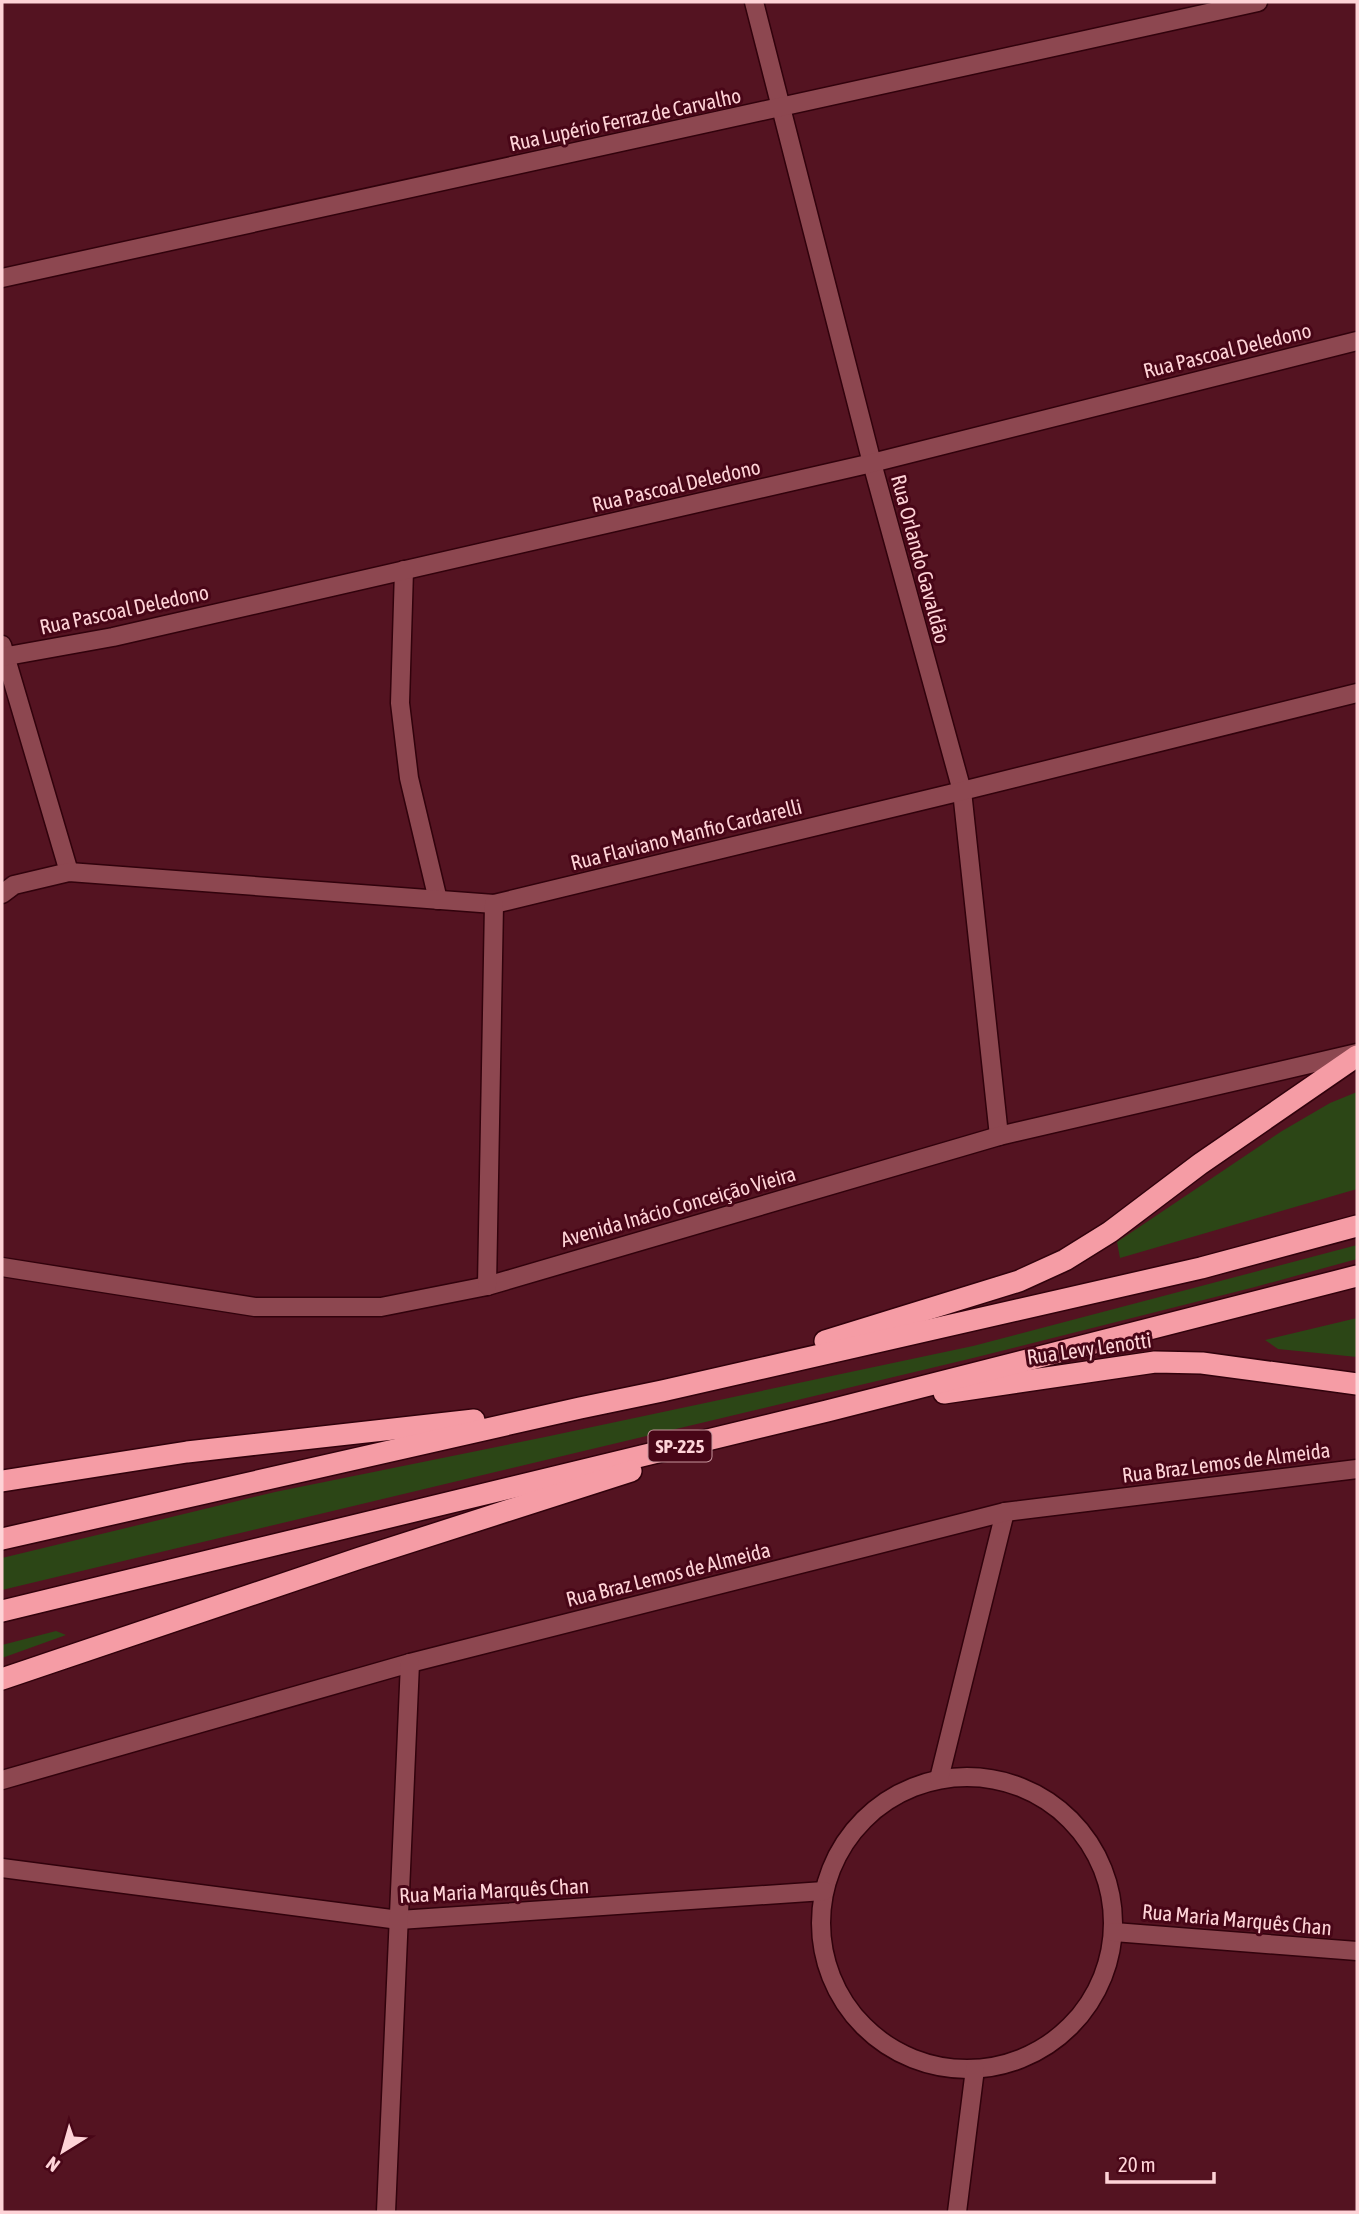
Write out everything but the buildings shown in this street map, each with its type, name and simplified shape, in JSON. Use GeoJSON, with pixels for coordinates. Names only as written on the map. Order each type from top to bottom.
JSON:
{"type":"FeatureCollection","features":[{"type":"Feature","properties":{"kind":"highway"},"geometry":{"type":"LineString","coordinates":[[662,1391],[1019,1281],[1066,1260],[1110,1232],[1200,1164],[1357,1055]]}},
{"type":"Feature","properties":{"kind":"highway"},"geometry":{"type":"LineString","coordinates":[[2,1539],[1201,1268],[1357,1226]]}},
{"type":"Feature","properties":{"kind":"highway","name":"SP-225"},"geometry":{"type":"LineString","coordinates":[[2,1611],[799,1417],[1357,1276]]}},
{"type":"Feature","properties":{"kind":"highway","name":"Rua Levy Lenotti"},"geometry":{"type":"LineString","coordinates":[[827,1410],[1155,1362],[1202,1363],[1357,1384]]}},
{"type":"Feature","properties":{"kind":"highway"},"geometry":{"type":"LineString","coordinates":[[2,1481],[187,1452],[580,1408]]}},
{"type":"Feature","properties":{"kind":"highway"},"geometry":{"type":"LineString","coordinates":[[2,1679],[360,1558],[799,1417]]}},
{"type":"Feature","properties":{"kind":"street","name":"Rua Orlando Gavaldão"},"geometry":{"type":"LineString","coordinates":[[754,2],[872,463],[961,791],[999,1136]]}},
{"type":"Feature","properties":{"kind":"street","name":"Rua Lupério Ferraz de Carvalho"},"geometry":{"type":"LineString","coordinates":[[2,278],[1258,2]]}},
{"type":"Feature","properties":{"kind":"street","name":"Rua Pascoal Deledono"},"geometry":{"type":"LineString","coordinates":[[3,652],[113,637],[872,463],[1357,341]]}},
{"type":"Feature","properties":{"kind":"street"},"geometry":{"type":"LineString","coordinates":[[404,570],[400,703],[409,778],[438,900]]}},
{"type":"Feature","properties":{"kind":"street"},"geometry":{"type":"LineString","coordinates":[[3,652],[69,872]]}},
{"type":"Feature","properties":{"kind":"street","name":"Rua Flaviano Manfio Cardarelli"},"geometry":{"type":"LineString","coordinates":[[8,890],[69,872],[494,904],[1357,693]]}},
{"type":"Feature","properties":{"kind":"street"},"geometry":{"type":"LineString","coordinates":[[487,1286],[494,904]]}},
{"type":"Feature","properties":{"kind":"street","name":"Avenida Inácio Conceição Vieira"},"geometry":{"type":"LineString","coordinates":[[2,1267],[255,1307],[381,1307],[487,1286],[999,1136],[1357,1055]]}},
{"type":"Feature","properties":{"kind":"street","name":"Rua Braz Lemos de Almeida"},"geometry":{"type":"LineString","coordinates":[[2,1780],[410,1663],[1005,1512],[1357,1469]]}},
{"type":"Feature","properties":{"kind":"street"},"geometry":{"type":"LineString","coordinates":[[940,1779],[1005,1512]]}},
{"type":"Feature","properties":{"kind":"street"},"geometry":{"type":"LineString","coordinates":[[386,2212],[410,1663]]}},
{"type":"Feature","properties":{"kind":"street","name":"Rua Maria Marquês Chan"},"geometry":{"type":"LineString","coordinates":[[984,1777],[1026,1789],[1064,1813],[1092,1847],[1110,1888],[1114,1932],[1105,1973],[1085,2011],[1055,2041],[1017,2061],[975,2069],[931,2065],[900,2052],[890,2047],[855,2017],[832,1979],[821,1936],[824,1891],[839,1851],[864,1818],[899,1793],[940,1779],[984,1777]]}},
{"type":"Feature","properties":{"kind":"street","name":"Rua Maria Marquês Chan"},"geometry":{"type":"LineString","coordinates":[[2,1868],[400,1920],[824,1891]]}},
{"type":"Feature","properties":{"kind":"street","name":"Rua Maria Marquês Chan"},"geometry":{"type":"LineString","coordinates":[[1114,1932],[1357,1951]]}},
{"type":"Feature","properties":{"kind":"street"},"geometry":{"type":"LineString","coordinates":[[957,2212],[975,2069]]}},
{"type":"Feature","properties":{"kind":"green space"},"geometry":{"type":"Polygon","coordinates":[[[1357,1092],[1357,1189],[1120,1258],[1117,1242],[1282,1131],[1330,1103],[1357,1092]]]}},
{"type":"Feature","properties":{"kind":"green space"},"geometry":{"type":"Polygon","coordinates":[[[1357,1245],[1357,1259],[1255,1287],[973,1358],[2,1590],[2,1558],[275,1492],[973,1346],[1357,1245]]]}},
{"type":"Feature","properties":{"kind":"green space"},"geometry":{"type":"Polygon","coordinates":[[[1357,1318],[1357,1357],[1278,1349],[1265,1340],[1357,1318]]]}},
{"type":"Feature","properties":{"kind":"green space"},"geometry":{"type":"Polygon","coordinates":[[[56,1631],[66,1635],[2,1658],[2,1645],[56,1631]]]}}]}
